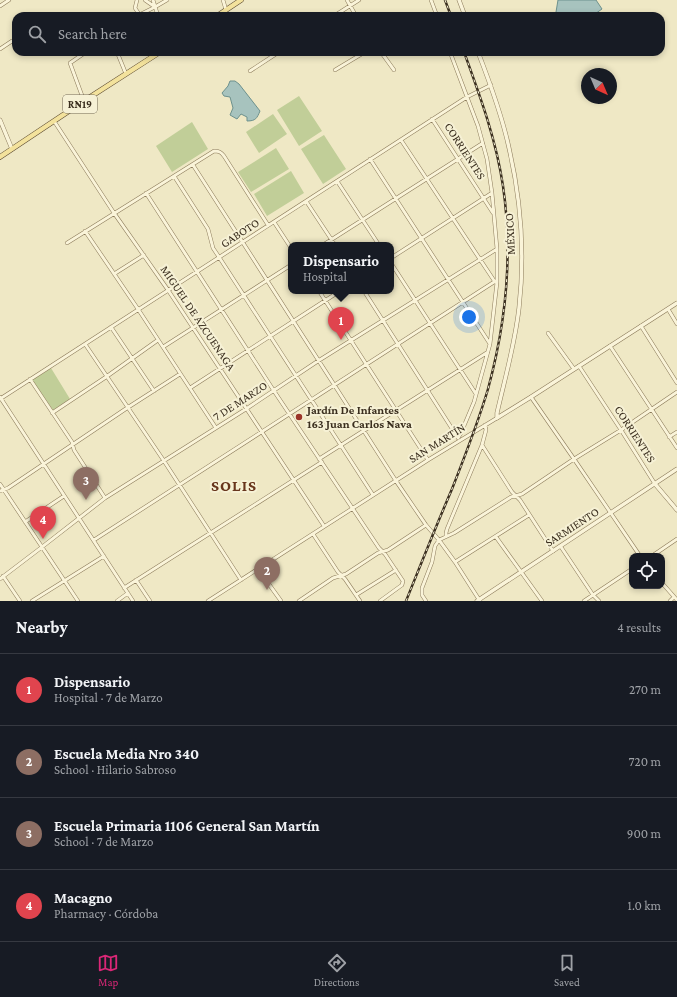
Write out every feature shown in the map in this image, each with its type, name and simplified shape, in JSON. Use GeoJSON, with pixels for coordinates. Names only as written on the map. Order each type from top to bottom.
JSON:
{"type":"FeatureCollection","features":[{"type":"Feature","properties":{"kind":"main road"},"geometry":{"type":"LineString","coordinates":[[223,12],[241,0]]}},
{"type":"Feature","properties":{"kind":"main road","name":"RN19"},"geometry":{"type":"LineString","coordinates":[[0,157],[154,56]]}},
{"type":"Feature","properties":{"kind":"street"},"geometry":{"type":"LineString","coordinates":[[0,6],[9,0]]}},
{"type":"Feature","properties":{"kind":"street"},"geometry":{"type":"LineString","coordinates":[[137,0],[135,8],[138,12]]}},
{"type":"Feature","properties":{"kind":"street"},"geometry":{"type":"LineString","coordinates":[[146,0],[155,7]]}},
{"type":"Feature","properties":{"kind":"street"},"geometry":{"type":"LineString","coordinates":[[153,0],[157,12]]}},
{"type":"Feature","properties":{"kind":"street"},"geometry":{"type":"LineString","coordinates":[[145,12],[167,0]]}},
{"type":"Feature","properties":{"kind":"street"},"geometry":{"type":"LineString","coordinates":[[223,0],[226,10]]}},
{"type":"Feature","properties":{"kind":"street"},"geometry":{"type":"LineString","coordinates":[[347,0],[354,12]]}},
{"type":"Feature","properties":{"kind":"street"},"geometry":{"type":"LineString","coordinates":[[340,12],[359,0]]}},
{"type":"Feature","properties":{"kind":"street"},"geometry":{"type":"LineString","coordinates":[[431,0],[436,12]]}},
{"type":"Feature","properties":{"kind":"street"},"geometry":{"type":"LineString","coordinates":[[459,0],[464,12]]}},
{"type":"Feature","properties":{"kind":"street"},"geometry":{"type":"LineString","coordinates":[[0,49],[12,41]]}},
{"type":"Feature","properties":{"kind":"street"},"geometry":{"type":"LineString","coordinates":[[80,56],[70,63],[84,101]]}},
{"type":"Feature","properties":{"kind":"street"},"geometry":{"type":"LineString","coordinates":[[119,56],[126,74]]}},
{"type":"Feature","properties":{"kind":"street"},"geometry":{"type":"LineString","coordinates":[[250,71],[273,56]]}},
{"type":"Feature","properties":{"kind":"street"},"geometry":{"type":"LineString","coordinates":[[335,70],[358,56]]}},
{"type":"Feature","properties":{"kind":"street"},"geometry":{"type":"LineString","coordinates":[[384,56],[394,70]]}},
{"type":"Feature","properties":{"kind":"street"},"geometry":{"type":"LineString","coordinates":[[452,56],[476,118],[487,159],[497,248],[496,282],[490,344],[477,394],[459,439]]}},
{"type":"Feature","properties":{"kind":"street","name":"MÉXICO"},"geometry":{"type":"LineString","coordinates":[[480,56],[499,109],[509,147],[516,186],[522,264],[519,307],[513,348],[497,418]]}},
{"type":"Feature","properties":{"kind":"street","name":"GABOTO"},"geometry":{"type":"LineString","coordinates":[[0,398],[432,119],[467,97],[491,86]]}},
{"type":"Feature","properties":{"kind":"street","name":"CORRIENTES"},"geometry":{"type":"LineString","coordinates":[[432,119],[494,214]]}},
{"type":"Feature","properties":{"kind":"street"},"geometry":{"type":"LineString","coordinates":[[0,120],[1,126],[12,149]]}},
{"type":"Feature","properties":{"kind":"street","name":"MIGUEL DE AZCUENAGA"},"geometry":{"type":"LineString","coordinates":[[54,121],[324,526]]}},
{"type":"Feature","properties":{"kind":"street"},"geometry":{"type":"LineString","coordinates":[[401,140],[496,282]]}},
{"type":"Feature","properties":{"kind":"street"},"geometry":{"type":"LineString","coordinates":[[327,242],[483,143]]}},
{"type":"Feature","properties":{"kind":"street"},"geometry":{"type":"LineString","coordinates":[[67,243],[214,151],[221,152],[268,225]]}},
{"type":"Feature","properties":{"kind":"street"},"geometry":{"type":"LineString","coordinates":[[370,159],[490,344]]}},
{"type":"Feature","properties":{"kind":"street"},"geometry":{"type":"LineString","coordinates":[[193,165],[363,431],[426,525],[455,562],[478,600]]}},
{"type":"Feature","properties":{"kind":"street"},"geometry":{"type":"LineString","coordinates":[[174,176],[208,229],[213,248],[218,257],[373,495]]}},
{"type":"Feature","properties":{"kind":"street"},"geometry":{"type":"LineString","coordinates":[[337,180],[377,242]]}},
{"type":"Feature","properties":{"kind":"street"},"geometry":{"type":"LineString","coordinates":[[146,193],[196,272],[352,509],[403,581],[402,586],[380,601]]}},
{"type":"Feature","properties":{"kind":"street"},"geometry":{"type":"LineString","coordinates":[[394,256],[492,193]]}},
{"type":"Feature","properties":{"kind":"street"},"geometry":{"type":"LineString","coordinates":[[306,200],[333,242]]}},
{"type":"Feature","properties":{"kind":"street"},"geometry":{"type":"LineString","coordinates":[[274,222],[288,243]]}},
{"type":"Feature","properties":{"kind":"street"},"geometry":{"type":"LineString","coordinates":[[85,231],[216,428]]}},
{"type":"Feature","properties":{"kind":"street","name":"7 DE MARZO"},"geometry":{"type":"LineString","coordinates":[[0,579],[105,498],[497,248]]}},
{"type":"Feature","properties":{"kind":"street"},"geometry":{"type":"LineString","coordinates":[[114,274],[144,255]]}},
{"type":"Feature","properties":{"kind":"street"},"geometry":{"type":"LineString","coordinates":[[163,347],[288,267]]}},
{"type":"Feature","properties":{"kind":"street"},"geometry":{"type":"LineString","coordinates":[[394,268],[477,394]]}},
{"type":"Feature","properties":{"kind":"street"},"geometry":{"type":"LineString","coordinates":[[94,540],[462,302],[496,282]]}},
{"type":"Feature","properties":{"kind":"street"},"geometry":{"type":"LineString","coordinates":[[321,294],[428,460]]}},
{"type":"Feature","properties":{"kind":"street"},"geometry":{"type":"LineString","coordinates":[[190,388],[336,294]]}},
{"type":"Feature","properties":{"kind":"street"},"geometry":{"type":"LineString","coordinates":[[366,294],[459,439]]}},
{"type":"Feature","properties":{"kind":"street","name":"SAN MARTÍN"},"geometry":{"type":"LineString","coordinates":[[208,601],[459,439],[531,397],[677,303]]}},
{"type":"Feature","properties":{"kind":"street"},"geometry":{"type":"LineString","coordinates":[[668,309],[677,324]]}},
{"type":"Feature","properties":{"kind":"street"},"geometry":{"type":"LineString","coordinates":[[641,326],[677,383]]}},
{"type":"Feature","properties":{"kind":"street"},"geometry":{"type":"LineString","coordinates":[[111,327],[154,391]]}},
{"type":"Feature","properties":{"kind":"street"},"geometry":{"type":"LineString","coordinates":[[548,333],[574,369]]}},
{"type":"Feature","properties":{"kind":"street"},"geometry":{"type":"LineString","coordinates":[[52,413],[158,340]]}},
{"type":"Feature","properties":{"kind":"street"},"geometry":{"type":"LineString","coordinates":[[85,344],[164,461],[241,580]]}},
{"type":"Feature","properties":{"kind":"street"},"geometry":{"type":"LineString","coordinates":[[610,346],[677,448]]}},
{"type":"Feature","properties":{"kind":"street"},"geometry":{"type":"LineString","coordinates":[[124,588],[294,480],[341,445],[488,352]]}},
{"type":"Feature","properties":{"kind":"street","name":"CORRIENTES"},"geometry":{"type":"LineString","coordinates":[[579,366],[655,484],[677,510]]}},
{"type":"Feature","properties":{"kind":"street"},"geometry":{"type":"LineString","coordinates":[[2,490],[73,446],[127,408],[180,374]]}},
{"type":"Feature","properties":{"kind":"street"},"geometry":{"type":"LineString","coordinates":[[30,379],[72,442],[74,450],[105,498]]}},
{"type":"Feature","properties":{"kind":"street"},"geometry":{"type":"LineString","coordinates":[[426,601],[422,595],[422,588],[432,562],[435,546],[439,540],[454,533],[511,497],[522,494],[677,392]]}},
{"type":"Feature","properties":{"kind":"street"},"geometry":{"type":"LineString","coordinates":[[531,397],[638,553]]}},
{"type":"Feature","properties":{"kind":"street"},"geometry":{"type":"LineString","coordinates":[[0,398],[133,601]]}},
{"type":"Feature","properties":{"kind":"street"},"geometry":{"type":"LineString","coordinates":[[446,536],[447,529],[482,445],[486,430],[485,425]]}},
{"type":"Feature","properties":{"kind":"street"},"geometry":{"type":"LineString","coordinates":[[670,437],[677,432]]}},
{"type":"Feature","properties":{"kind":"street"},"geometry":{"type":"LineString","coordinates":[[482,445],[553,551]]}},
{"type":"Feature","properties":{"kind":"street","name":"SARMIENTO"},"geometry":{"type":"LineString","coordinates":[[478,600],[561,547],[677,469]]}},
{"type":"Feature","properties":{"kind":"street"},"geometry":{"type":"LineString","coordinates":[[0,484],[2,490],[78,601]]}},
{"type":"Feature","properties":{"kind":"street"},"geometry":{"type":"LineString","coordinates":[[25,522],[64,496]]}},
{"type":"Feature","properties":{"kind":"street"},"geometry":{"type":"LineString","coordinates":[[455,562],[529,515]]}},
{"type":"Feature","properties":{"kind":"street"},"geometry":{"type":"LineString","coordinates":[[298,601],[333,578],[346,574],[382,552],[388,550],[426,525]]}},
{"type":"Feature","properties":{"kind":"street"},"geometry":{"type":"LineString","coordinates":[[313,534],[360,601]]}},
{"type":"Feature","properties":{"kind":"street"},"geometry":{"type":"LineString","coordinates":[[496,537],[542,601]]}},
{"type":"Feature","properties":{"kind":"street"},"geometry":{"type":"LineString","coordinates":[[656,553],[677,539]]}},
{"type":"Feature","properties":{"kind":"street"},"geometry":{"type":"LineString","coordinates":[[561,547],[593,595],[599,601]]}},
{"type":"Feature","properties":{"kind":"street"},"geometry":{"type":"LineString","coordinates":[[32,601],[104,556]]}},
{"type":"Feature","properties":{"kind":"street"},"geometry":{"type":"LineString","coordinates":[[258,569],[281,601]]}},
{"type":"Feature","properties":{"kind":"street"},"geometry":{"type":"LineString","coordinates":[[356,595],[396,570]]}},
{"type":"Feature","properties":{"kind":"street"},"geometry":{"type":"LineString","coordinates":[[584,601],[629,572]]}},
{"type":"Feature","properties":{"kind":"street"},"geometry":{"type":"LineString","coordinates":[[4,576],[20,601]]}},
{"type":"Feature","properties":{"kind":"street"},"geometry":{"type":"LineString","coordinates":[[136,580],[150,601]]}},
{"type":"Feature","properties":{"kind":"street"},"geometry":{"type":"LineString","coordinates":[[665,586],[676,598],[670,601]]}},
{"type":"Feature","properties":{"kind":"street"},"geometry":{"type":"LineString","coordinates":[[116,601],[128,593]]}},
{"type":"Feature","properties":{"kind":"green space"},"geometry":{"type":"Polygon","coordinates":[[[299,96],[322,131],[299,146],[277,110],[299,96]]]}},
{"type":"Feature","properties":{"kind":"green space"},"geometry":{"type":"Polygon","coordinates":[[[273,114],[287,134],[259,153],[246,132],[273,114]]]}},
{"type":"Feature","properties":{"kind":"green space"},"geometry":{"type":"Polygon","coordinates":[[[192,122],[208,149],[172,172],[156,146],[192,122]]]}},
{"type":"Feature","properties":{"kind":"green space"},"geometry":{"type":"Polygon","coordinates":[[[324,135],[346,169],[323,184],[301,149],[324,135]]]}},
{"type":"Feature","properties":{"kind":"green space"},"geometry":{"type":"Polygon","coordinates":[[[276,148],[289,169],[251,192],[238,172],[276,148]]]}},
{"type":"Feature","properties":{"kind":"green space"},"geometry":{"type":"Polygon","coordinates":[[[291,171],[304,193],[267,216],[254,194],[291,171]]]}},
{"type":"Feature","properties":{"kind":"green space"},"geometry":{"type":"Polygon","coordinates":[[[51,368],[70,399],[53,410],[32,380],[51,368]]]}},
{"type":"Feature","properties":{"kind":"water"},"geometry":{"type":"Polygon","coordinates":[[[558,0],[596,0],[602,9],[598,12],[556,12],[558,0]]]}},
{"type":"Feature","properties":{"kind":"water"},"geometry":{"type":"Polygon","coordinates":[[[230,81],[235,81],[239,84],[260,111],[254,120],[247,121],[247,117],[241,114],[237,119],[230,115],[233,108],[230,97],[224,96],[222,93],[230,81]]]}},
{"type":"Feature","properties":{"kind":"railway"},"geometry":{"type":"LineString","coordinates":[[445,0],[450,12]]}},
{"type":"Feature","properties":{"kind":"railway"},"geometry":{"type":"LineString","coordinates":[[406,601],[457,477],[484,402],[499,339],[506,288],[507,237],[503,186],[496,151],[487,118],[465,56]]}},
{"type":"Feature","properties":{"kind":"place","name":"Dispensario"},"geometry":{"type":"Point","coordinates":[341,340]}},
{"type":"Feature","properties":{"kind":"place","name":"Jardín De Infantes 163 Juan Carlos Nava"},"geometry":{"type":"Point","coordinates":[299,417]}},
{"type":"Feature","properties":{"kind":"place","name":"Escuela Primaria 1106 General San Martín"},"geometry":{"type":"Point","coordinates":[86,500]}},
{"type":"Feature","properties":{"kind":"place","name":"Macagno"},"geometry":{"type":"Point","coordinates":[43,539]}},
{"type":"Feature","properties":{"kind":"place","name":"Escuela Media Nro 340"},"geometry":{"type":"Point","coordinates":[267,590]}},
{"type":"Feature","properties":{"kind":"district","name":"SOLIS"},"geometry":{"type":"Point","coordinates":[234,485]}}]}
